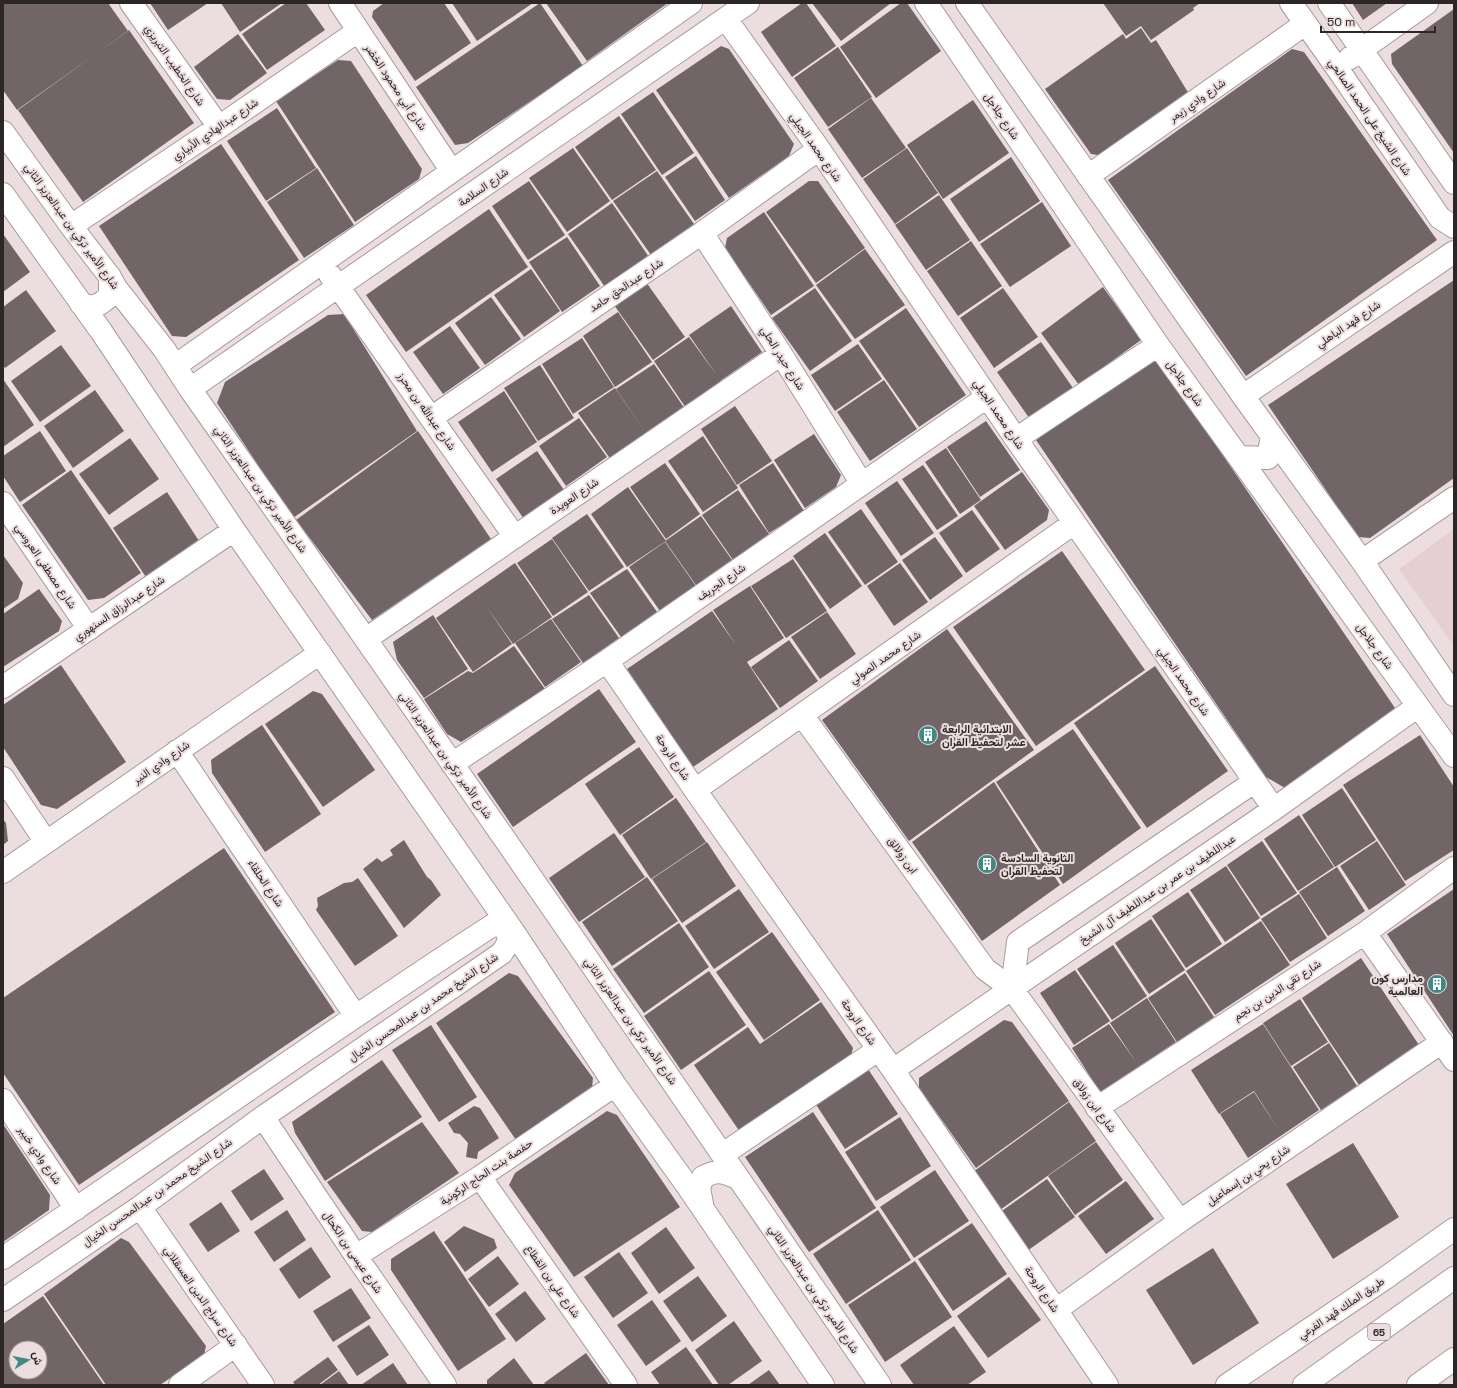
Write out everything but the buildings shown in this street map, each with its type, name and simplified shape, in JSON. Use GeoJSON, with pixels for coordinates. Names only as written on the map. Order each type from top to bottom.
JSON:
{"type":"FeatureCollection","features":[{"type":"Feature","properties":{"kind":"main road","name":"شارع الخطيب التبريزي"},"geometry":{"type":"LineString","coordinates":[[131,3],[219,127]]}},
{"type":"Feature","properties":{"kind":"main road"},"geometry":{"type":"LineString","coordinates":[[175,366],[691,3]]}},
{"type":"Feature","properties":{"kind":"main road","name":"شارع السلامة"},"geometry":{"type":"LineString","coordinates":[[190,389],[748,3]]}},
{"type":"Feature","properties":{"kind":"main road","name":"شارع جلاجل"},"geometry":{"type":"LineString","coordinates":[[926,3],[1158,345],[1454,756]]}},
{"type":"Feature","properties":{"kind":"main road","name":"شارع الشيخ على الحمد الصالحي"},"geometry":{"type":"LineString","coordinates":[[1291,3],[1440,218],[1454,226]]}},
{"type":"Feature","properties":{"kind":"main road"},"geometry":{"type":"LineString","coordinates":[[1329,3],[1454,184]]}},
{"type":"Feature","properties":{"kind":"main road"},"geometry":{"type":"LineString","coordinates":[[1337,68],[1427,3]]}},
{"type":"Feature","properties":{"kind":"main road"},"geometry":{"type":"LineString","coordinates":[[971,5],[1088,176],[1243,396],[1362,561],[1454,695]]}},
{"type":"Feature","properties":{"kind":"main road","name":"شارع عبدالهادي الأبياري"},"geometry":{"type":"LineString","coordinates":[[71,226],[219,127],[352,12]]}},
{"type":"Feature","properties":{"kind":"main road","name":"شارع أبي محمود الخضر"},"geometry":{"type":"LineString","coordinates":[[352,12],[452,170]]}},
{"type":"Feature","properties":{"kind":"main road","name":"شارع محمد الجيلي"},"geometry":{"type":"LineString","coordinates":[[726,19],[818,149],[1074,523],[1274,809]]}},
{"type":"Feature","properties":{"kind":"main road","name":"شارع وادي زيمر"},"geometry":{"type":"LineString","coordinates":[[1088,176],[1305,24]]}},
{"type":"Feature","properties":{"kind":"main road","name":"شارع الأمير تركي بن عبدالعزيز الثاني"},"geometry":{"type":"LineString","coordinates":[[3,132],[110,277],[116,288],[164,349],[190,389],[366,639],[723,1154],[880,1385]]}},
{"type":"Feature","properties":{"kind":"main road","name":"شارع عبدالحق حامد"},"geometry":{"type":"LineString","coordinates":[[431,418],[702,233],[818,149]]}},
{"type":"Feature","properties":{"kind":"main road"},"geometry":{"type":"LineString","coordinates":[[3,194],[81,304],[234,530],[513,931],[615,1085],[824,1385]]}},
{"type":"Feature","properties":{"kind":"main road","name":"شارع حيدر الحلي"},"geometry":{"type":"LineString","coordinates":[[702,233],[781,354],[862,484]]}},
{"type":"Feature","properties":{"kind":"main road","name":"شارع فهد الباهلي"},"geometry":{"type":"LineString","coordinates":[[1243,396],[1454,252]]}},
{"type":"Feature","properties":{"kind":"main road","name":"شارع عبدالله بن محرز"},"geometry":{"type":"LineString","coordinates":[[322,262],[515,537]]}},
{"type":"Feature","properties":{"kind":"main road"},"geometry":{"type":"LineString","coordinates":[[81,304],[94,307],[105,301],[110,295],[110,277]]}},
{"type":"Feature","properties":{"kind":"main road"},"geometry":{"type":"LineString","coordinates":[[1016,439],[1158,345]]}},
{"type":"Feature","properties":{"kind":"main road"},"geometry":{"type":"LineString","coordinates":[[197,350],[198,368],[218,371]]}},
{"type":"Feature","properties":{"kind":"main road","name":"شارع العويدة"},"geometry":{"type":"LineString","coordinates":[[366,639],[781,354]]}},
{"type":"Feature","properties":{"kind":"main road","name":"شارع الجريف"},"geometry":{"type":"LineString","coordinates":[[452,764],[607,661],[987,397]]}},
{"type":"Feature","properties":{"kind":"main road"},"geometry":{"type":"LineString","coordinates":[[1238,457],[1268,458],[1272,436]]}},
{"type":"Feature","properties":{"kind":"main road"},"geometry":{"type":"LineString","coordinates":[[1260,486],[1272,466],[1296,469]]}},
{"type":"Feature","properties":{"kind":"main road"},"geometry":{"type":"LineString","coordinates":[[1362,561],[1454,498]]}},
{"type":"Feature","properties":{"kind":"main road","name":"شارع مصطفى العروسي"},"geometry":{"type":"LineString","coordinates":[[3,503],[89,629]]}},
{"type":"Feature","properties":{"kind":"main road","name":"شارع محمد الصولي"},"geometry":{"type":"LineString","coordinates":[[695,790],[1074,523]]}},
{"type":"Feature","properties":{"kind":"main road","name":"شارع عبدالرزاق السنهوري"},"geometry":{"type":"LineString","coordinates":[[3,687],[234,530]]}},
{"type":"Feature","properties":{"kind":"main road","name":"شارع وادي النير"},"geometry":{"type":"LineString","coordinates":[[3,872],[320,653]]}},
{"type":"Feature","properties":{"kind":"main road","name":"شارع الروحة"},"geometry":{"type":"LineString","coordinates":[[607,661],[695,790],[893,1070],[1107,1385]]}},
{"type":"Feature","properties":{"kind":"main road","name":"عبداللطيف بن عمر بن عبداللطيف آل الشيخ"},"geometry":{"type":"LineString","coordinates":[[893,1070],[1274,809],[1418,706]]}},
{"type":"Feature","properties":{"kind":"main road","name":"ابن زولالق"},"geometry":{"type":"LineString","coordinates":[[802,715],[985,969],[1012,989]]}},
{"type":"Feature","properties":{"kind":"main road","name":"شارع الحلقاء"},"geometry":{"type":"LineString","coordinates":[[177,752],[355,1015]]}},
{"type":"Feature","properties":{"kind":"main road"},"geometry":{"type":"LineString","coordinates":[[3,778],[46,842]]}},
{"type":"Feature","properties":{"kind":"main road"},"geometry":{"type":"LineString","coordinates":[[1012,989],[1018,942],[1254,782]]}},
{"type":"Feature","properties":{"kind":"main road","name":"شارع تقي الدين بن نجم"},"geometry":{"type":"LineString","coordinates":[[1097,1108],[1365,933],[1454,868]]}},
{"type":"Feature","properties":{"kind":"main road","name":"شارع الشيخ محمد بن عبدالمحسن الخيال"},"geometry":{"type":"LineString","coordinates":[[3,1258],[355,1015],[493,925],[500,925],[505,929],[508,936],[508,942],[502,952],[263,1117],[140,1207],[3,1300]]}},
{"type":"Feature","properties":{"kind":"main road"},"geometry":{"type":"LineString","coordinates":[[1365,933],[1454,1060]]}},
{"type":"Feature","properties":{"kind":"main road","name":"شارع ابن زولاق"},"geometry":{"type":"LineString","coordinates":[[1012,989],[1180,1221]]}},
{"type":"Feature","properties":{"kind":"main road","name":"شارع يحي بن إسماعيل"},"geometry":{"type":"LineString","coordinates":[[1056,1310],[1180,1221],[1442,1042]]}},
{"type":"Feature","properties":{"kind":"main road"},"geometry":{"type":"LineString","coordinates":[[723,1154],[878,1050]]}},
{"type":"Feature","properties":{"kind":"main road","name":"حفصة بنت الحاج الركونية"},"geometry":{"type":"LineString","coordinates":[[356,1256],[480,1177],[615,1085]]}},
{"type":"Feature","properties":{"kind":"main road","name":"شارع وادي خيبر"},"geometry":{"type":"LineString","coordinates":[[3,1100],[76,1209]]}},
{"type":"Feature","properties":{"kind":"main road","name":"شارع عيسى بن الكحال"},"geometry":{"type":"LineString","coordinates":[[263,1117],[445,1385]]}},
{"type":"Feature","properties":{"kind":"main road"},"geometry":{"type":"LineString","coordinates":[[670,1162],[688,1170],[700,1168],[705,1160],[708,1150],[708,1133]]}},
{"type":"Feature","properties":{"kind":"main road"},"geometry":{"type":"LineString","coordinates":[[703,1210],[699,1188],[703,1177],[711,1173],[721,1171],[738,1178]]}},
{"type":"Feature","properties":{"kind":"main road","name":"شارع علي بن القطاع"},"geometry":{"type":"LineString","coordinates":[[480,1177],[626,1385]]}},
{"type":"Feature","properties":{"kind":"main road","name":"شارع سراج الدين العسقلاني"},"geometry":{"type":"LineString","coordinates":[[140,1207],[263,1385]]}},
{"type":"Feature","properties":{"kind":"main road","name":"طريق الملك فهد الفرعي"},"geometry":{"type":"LineString","coordinates":[[1228,1385],[1378,1284],[1454,1229]]}},
{"type":"Feature","properties":{"kind":"main road","name":"65"},"geometry":{"type":"LineString","coordinates":[[1304,1385],[1454,1278]]}},
{"type":"Feature","properties":{"kind":"main road"},"geometry":{"type":"LineString","coordinates":[[180,1385],[236,1345]]}},
{"type":"Feature","properties":{"kind":"main road"},"geometry":{"type":"LineString","coordinates":[[1418,1385],[1454,1359]]}},
{"type":"Feature","properties":{"kind":"shaded area"},"geometry":{"type":"Polygon","coordinates":[[[1454,529],[1454,646],[1399,569],[1454,529]]]}},
{"type":"Feature","properties":{"kind":"place","name":"الابتدائية الرابعة عشر لتحفيظ القران"},"geometry":{"type":"Point","coordinates":[928,735]}},
{"type":"Feature","properties":{"kind":"place","name":"الثانوية السادسة لتحفيظ القران"},"geometry":{"type":"Point","coordinates":[987,864]}},
{"type":"Feature","properties":{"kind":"place","name":"مدارس كون العالمية"},"geometry":{"type":"Point","coordinates":[1437,984]}}]}
